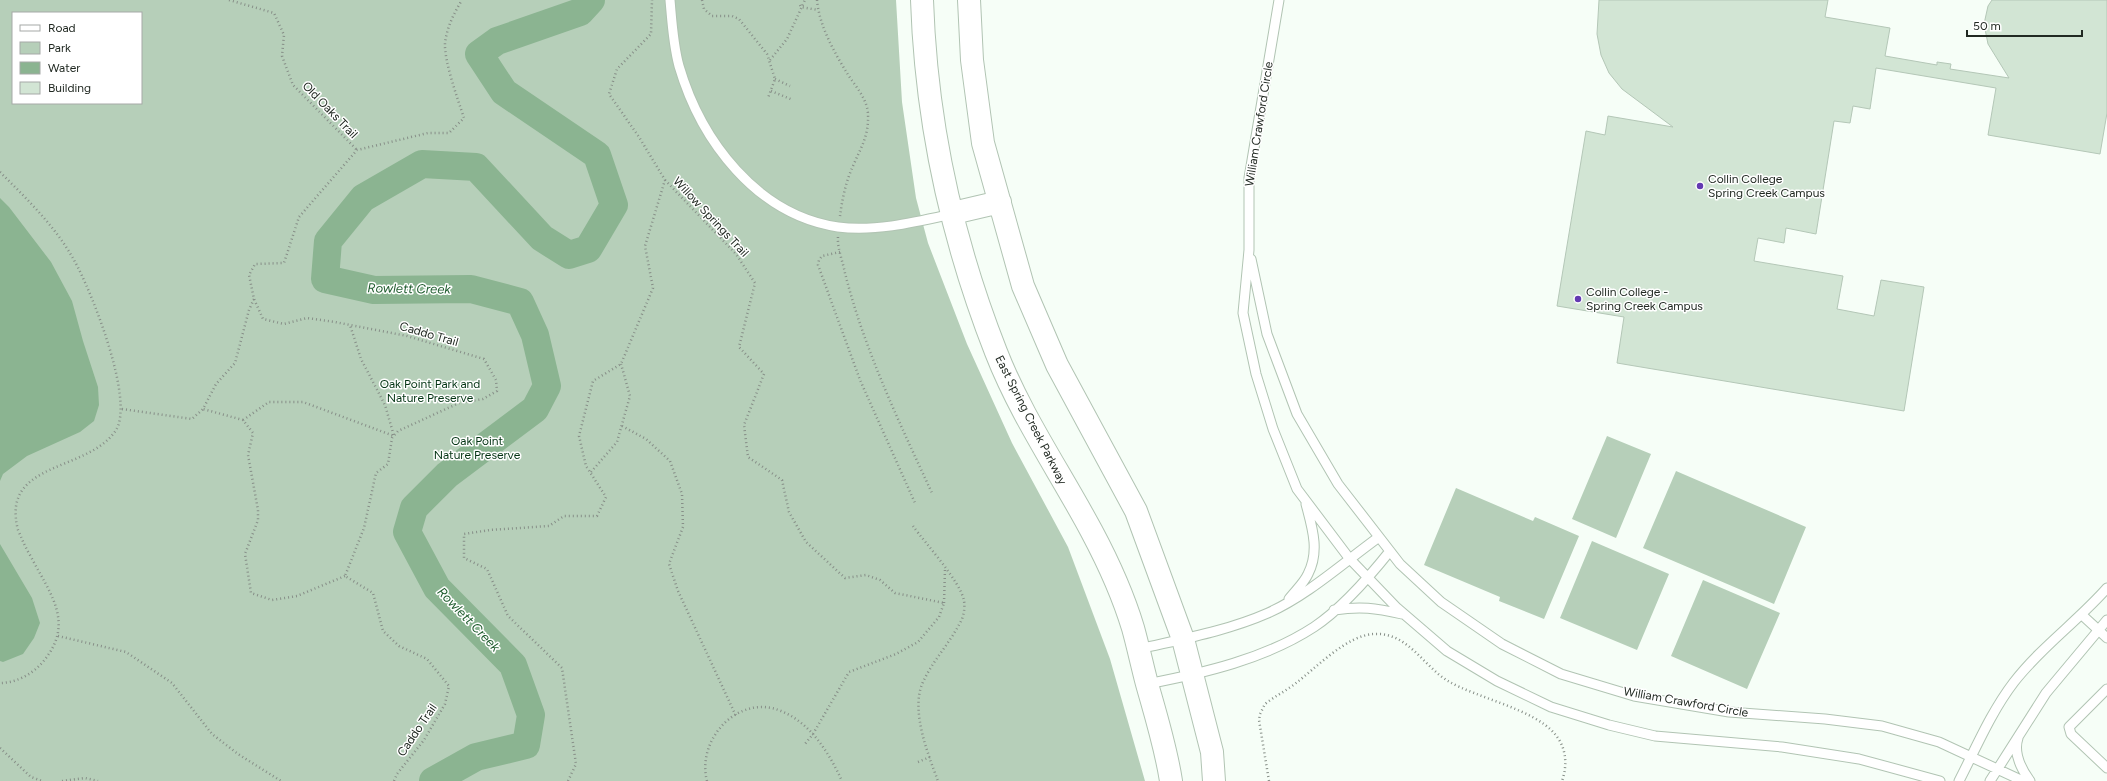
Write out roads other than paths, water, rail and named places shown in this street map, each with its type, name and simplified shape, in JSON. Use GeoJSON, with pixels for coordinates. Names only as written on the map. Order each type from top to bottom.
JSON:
{"type":"FeatureCollection","features":[{"type":"Feature","properties":{"kind":"main road","name":"East Spring Creek Parkway"},"geometry":{"type":"LineString","coordinates":[[922,0],[924,44],[933,126],[966,264],[996,353],[1048,458],[1092,532],[1111,571],[1133,627],[1171,781]]}},
{"type":"Feature","properties":{"kind":"main road"},"geometry":{"type":"LineString","coordinates":[[969,0],[972,60],[984,143],[1024,286],[1057,365],[1136,511],[1183,639],[1194,675],[1212,752],[1214,781]]}},
{"type":"Feature","properties":{"kind":"main road"},"geometry":{"type":"LineString","coordinates":[[953,213],[1000,202]]}},
{"type":"Feature","properties":{"kind":"lane"},"geometry":{"type":"LineString","coordinates":[[670,0],[673,37],[679,65],[688,92],[700,118],[730,165],[766,197],[781,207],[817,223],[839,227],[891,226],[953,213]]}},
{"type":"Feature","properties":{"kind":"lane","name":"William Crawford Circle"},"geometry":{"type":"LineString","coordinates":[[1279,0],[1249,178],[1249,250],[1243,313],[1256,374],[1272,429],[1297,489],[1349,558],[1405,615],[1447,651],[1497,681],[1551,707],[1609,726],[1655,736],[1782,747],[1859,760],[1940,781]]}},
{"type":"Feature","properties":{"kind":"lane","name":"William Crawford Circle"},"geometry":{"type":"LineString","coordinates":[[1249,250],[1267,334],[1297,414],[1338,484],[1400,564],[1441,602],[1502,644],[1561,674],[1634,696],[1729,712],[1826,719],[1882,726],[1938,742],[1998,768],[2022,781]]}},
{"type":"Feature","properties":{"kind":"lane"},"geometry":{"type":"LineString","coordinates":[[1287,602],[1308,574],[1315,553],[1314,536],[1304,498]]}},
{"type":"Feature","properties":{"kind":"lane"},"geometry":{"type":"LineString","coordinates":[[1138,650],[1236,625],[1269,612],[1306,591],[1349,558],[1379,538]]}},
{"type":"Feature","properties":{"kind":"lane"},"geometry":{"type":"LineString","coordinates":[[1147,684],[1194,675],[1280,645],[1315,626],[1368,578],[1390,551]]}},
{"type":"Feature","properties":{"kind":"lane"},"geometry":{"type":"LineString","coordinates":[[1959,781],[1996,709],[2014,682],[2043,650],[2082,614],[2107,588]]}},
{"type":"Feature","properties":{"kind":"lane"},"geometry":{"type":"LineString","coordinates":[[1333,610],[1357,606],[1371,607],[1405,615]]}},
{"type":"Feature","properties":{"kind":"lane"},"geometry":{"type":"LineString","coordinates":[[2082,614],[2107,638]]}},
{"type":"Feature","properties":{"kind":"lane"},"geometry":{"type":"LineString","coordinates":[[1990,781],[2046,693],[2107,620]]}},
{"type":"Feature","properties":{"kind":"lane"},"geometry":{"type":"LineString","coordinates":[[2107,689],[2069,727],[2071,734],[2107,768]]}},
{"type":"Feature","properties":{"kind":"lane"},"geometry":{"type":"LineString","coordinates":[[2019,736],[2016,743],[2018,756],[2022,771],[2030,781]]}},
{"type":"Feature","properties":{"kind":"water"},"geometry":{"type":"Polygon","coordinates":[[[0,198],[9,207],[51,262],[72,301],[98,387],[99,405],[94,421],[80,432],[27,456],[3,474],[0,481],[0,198]]]}},
{"type":"Feature","properties":{"kind":"water"},"geometry":{"type":"Polygon","coordinates":[[[0,544],[32,598],[40,623],[34,638],[23,654],[3,662],[0,661],[0,544]]]}},
{"type":"Feature","properties":{"kind":"waterway","name":"Rowlett Creek"},"geometry":{"type":"LineString","coordinates":[[433,781],[476,757],[526,745],[531,715],[513,665],[437,588],[407,532],[414,508],[447,475],[535,409],[547,386],[535,335],[520,302],[471,289],[374,290],[325,279],[328,241],[363,198],[422,164],[476,167],[542,238],[569,255],[588,249],[614,205],[597,155],[504,92],[479,54],[497,41],[580,12],[591,0]]}},
{"type":"Feature","properties":{"kind":"place","name":"Collin College Spring Creek Campus"},"geometry":{"type":"Point","coordinates":[1700,186]}},
{"type":"Feature","properties":{"kind":"place","name":"Collin College - Spring Creek Campus"},"geometry":{"type":"Point","coordinates":[1578,299]}},
{"type":"Feature","properties":{"kind":"park label","name":"Oak Point Park and Nature Preserve"},"geometry":{"type":"Point","coordinates":[430,391]}},
{"type":"Feature","properties":{"kind":"park label","name":"Oak Point Nature Preserve"},"geometry":{"type":"Point","coordinates":[477,448]}}]}
